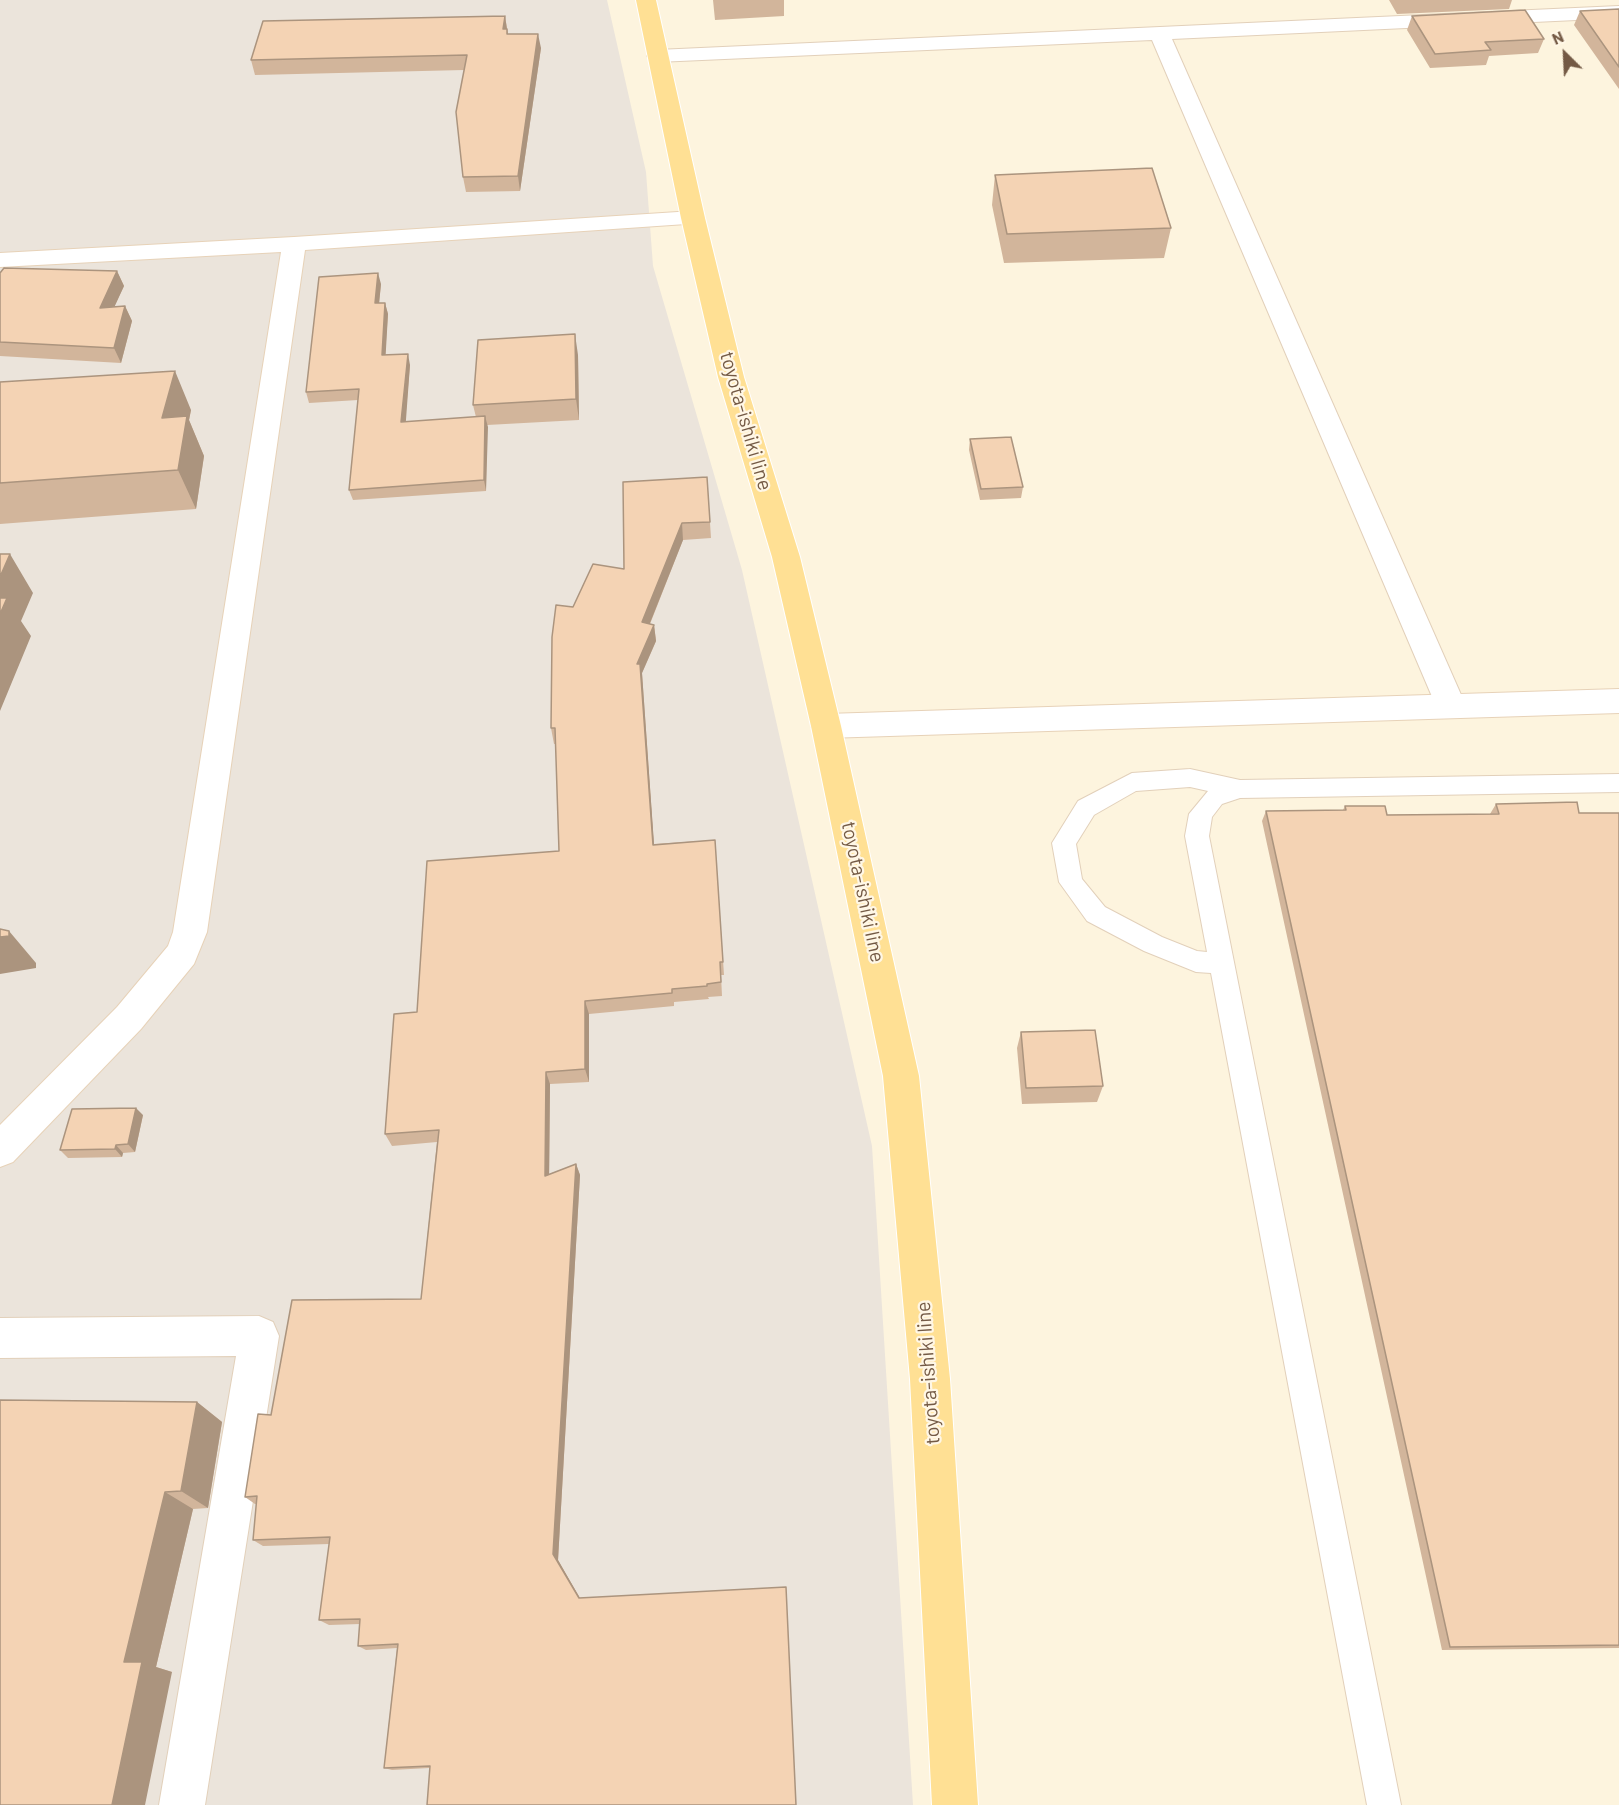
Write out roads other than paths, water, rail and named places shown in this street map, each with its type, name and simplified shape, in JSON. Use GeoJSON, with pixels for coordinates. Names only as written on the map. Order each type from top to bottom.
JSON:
{"type":"FeatureCollection","features":[{"type":"Feature","properties":{"kind":"main road","name":"toyota-ishiki line"},"geometry":{"type":"LineString","coordinates":[[646,0],[693,218],[731,377],[786,557],[826,726],[901,1076],[930,1379],[955,1805]]}},
{"type":"Feature","properties":{"kind":"street"},"geometry":{"type":"LineString","coordinates":[[657,56],[1619,12]]}},
{"type":"Feature","properties":{"kind":"street"},"geometry":{"type":"LineString","coordinates":[[1160,34],[1451,706]]}},
{"type":"Feature","properties":{"kind":"street"},"geometry":{"type":"LineString","coordinates":[[0,260],[294,244],[693,218]]}},
{"type":"Feature","properties":{"kind":"street"},"geometry":{"type":"LineString","coordinates":[[0,1150],[129,1018],[182,954],[190,932],[294,244]]}},
{"type":"Feature","properties":{"kind":"street"},"geometry":{"type":"LineString","coordinates":[[826,726],[1619,701]]}},
{"type":"Feature","properties":{"kind":"street"},"geometry":{"type":"LineString","coordinates":[[0,1338],[258,1336],[182,1805]]}},
{"type":"Feature","properties":{"kind":"lane"},"geometry":{"type":"LineString","coordinates":[[1222,964],[1196,961],[1154,944],[1096,914],[1071,882],[1064,843],[1086,808],[1131,782],[1190,778],[1240,789],[1619,783]]}},
{"type":"Feature","properties":{"kind":"lane"},"geometry":{"type":"LineString","coordinates":[[1240,789],[1214,798],[1201,814],[1197,836],[1384,1805]]}}]}
